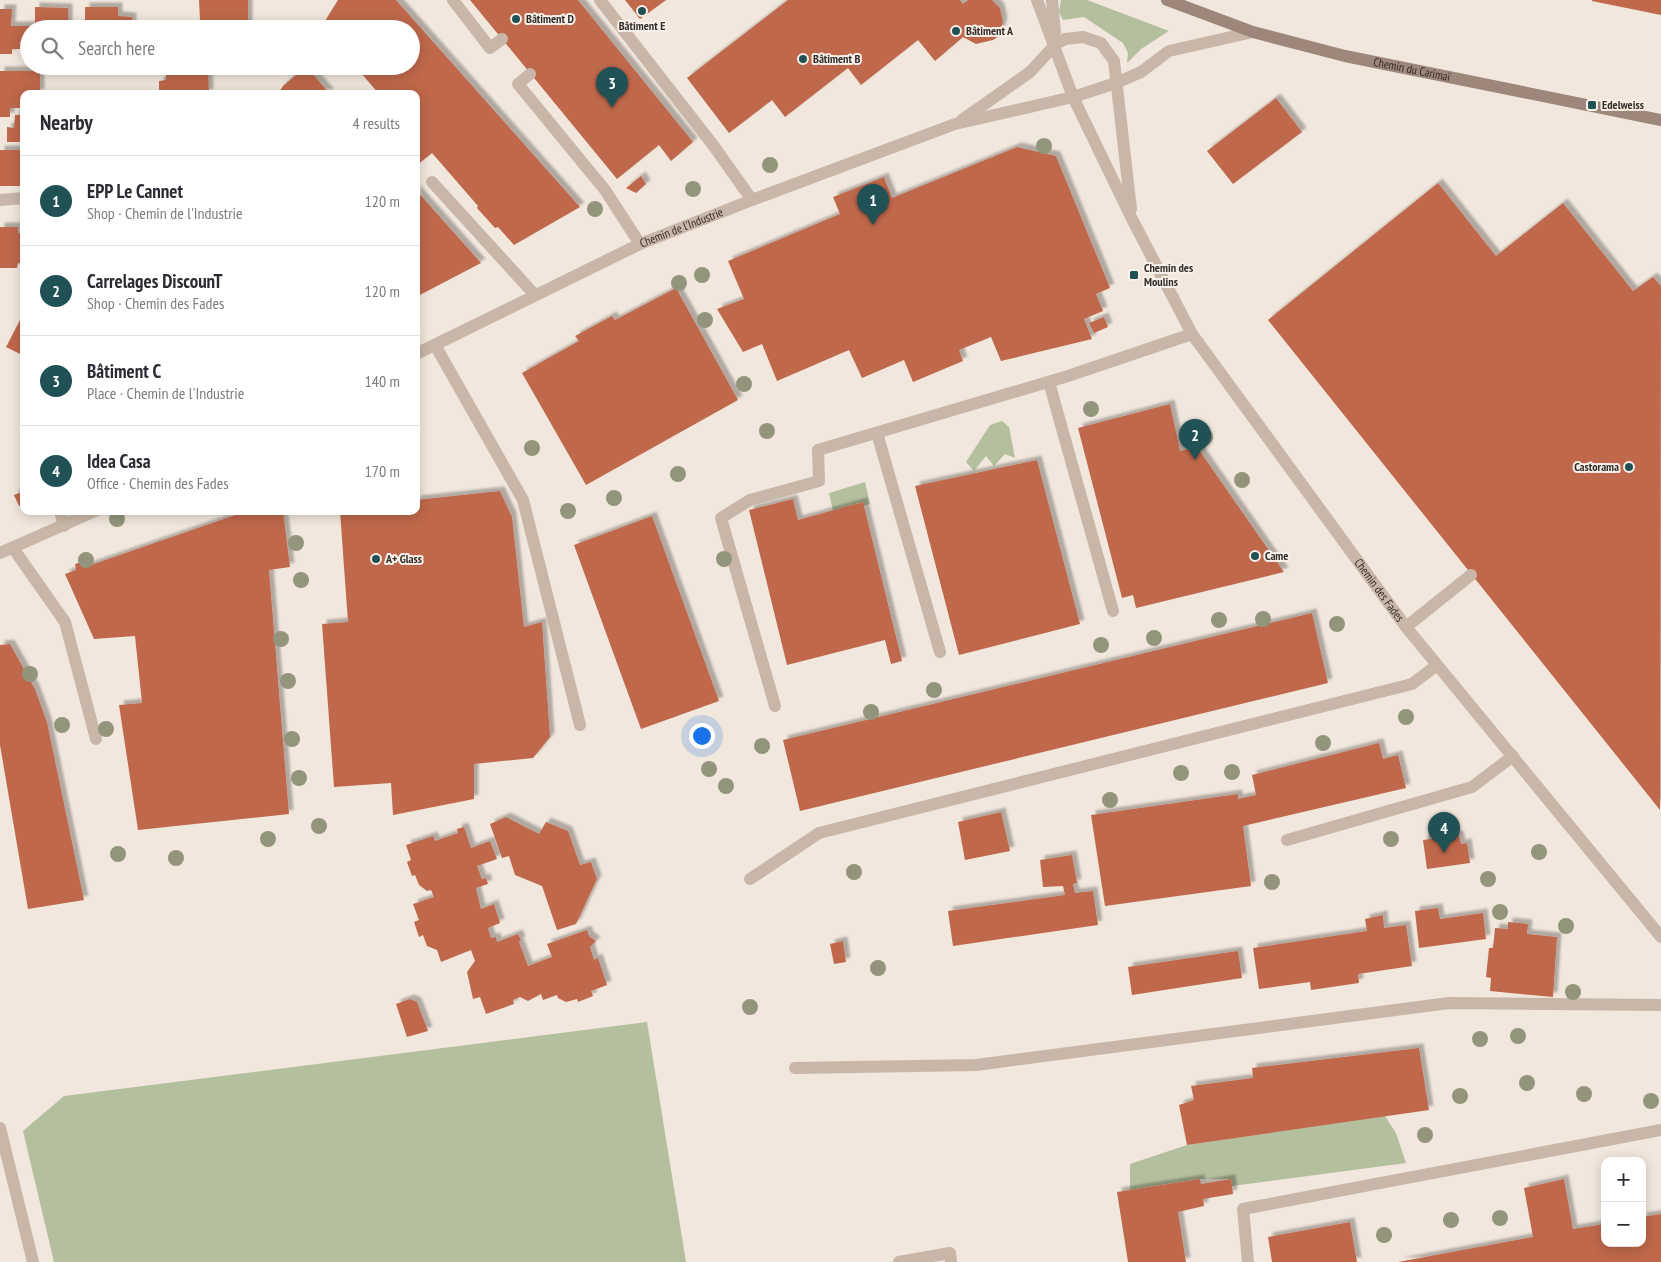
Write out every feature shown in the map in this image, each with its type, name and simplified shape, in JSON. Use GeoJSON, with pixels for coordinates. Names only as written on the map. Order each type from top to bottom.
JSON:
{"type":"FeatureCollection","features":[{"type":"Feature","properties":{"kind":"main road","name":"Chemin du Carimaï"},"geometry":{"type":"LineString","coordinates":[[1167,0],[1253,32],[1345,56],[1661,120]]}},
{"type":"Feature","properties":{"kind":"street"},"geometry":{"type":"LineString","coordinates":[[453,0],[490,48],[502,38]]}},
{"type":"Feature","properties":{"kind":"street"},"geometry":{"type":"LineString","coordinates":[[600,0],[713,144],[752,200]]}},
{"type":"Feature","properties":{"kind":"street"},"geometry":{"type":"LineString","coordinates":[[1037,0],[1056,44]]}},
{"type":"Feature","properties":{"kind":"street"},"geometry":{"type":"LineString","coordinates":[[1052,0],[1056,44]]}},
{"type":"Feature","properties":{"kind":"street"},"geometry":{"type":"LineString","coordinates":[[956,124],[1073,97],[1116,83],[1141,72],[1169,51],[1253,32]]}},
{"type":"Feature","properties":{"kind":"street"},"geometry":{"type":"LineString","coordinates":[[956,124],[1030,72],[1056,44],[1065,39],[1083,36],[1101,43],[1114,61],[1132,219]]}},
{"type":"Feature","properties":{"kind":"street","name":"Chemin des Fades"},"geometry":{"type":"LineString","coordinates":[[1056,44],[1073,97],[1132,219],[1192,334],[1406,627],[1661,937]]}},
{"type":"Feature","properties":{"kind":"street"},"geometry":{"type":"LineString","coordinates":[[530,74],[518,84],[605,190],[640,244]]}},
{"type":"Feature","properties":{"kind":"street","name":"Chemin de l'Industrie"},"geometry":{"type":"LineString","coordinates":[[420,352],[640,244],[956,124]]}},
{"type":"Feature","properties":{"kind":"street"},"geometry":{"type":"LineString","coordinates":[[432,182],[535,295]]}},
{"type":"Feature","properties":{"kind":"street"},"geometry":{"type":"LineString","coordinates":[[0,200],[20,198]]}},
{"type":"Feature","properties":{"kind":"street"},"geometry":{"type":"LineString","coordinates":[[775,706],[721,518],[750,500],[820,481],[818,450],[1049,382],[1192,334]]}},
{"type":"Feature","properties":{"kind":"street"},"geometry":{"type":"LineString","coordinates":[[435,345],[523,500],[580,725]]}},
{"type":"Feature","properties":{"kind":"street"},"geometry":{"type":"LineString","coordinates":[[1049,382],[1113,611]]}},
{"type":"Feature","properties":{"kind":"street"},"geometry":{"type":"LineString","coordinates":[[877,432],[940,652]]}},
{"type":"Feature","properties":{"kind":"street"},"geometry":{"type":"LineString","coordinates":[[61,515],[64,526]]}},
{"type":"Feature","properties":{"kind":"street"},"geometry":{"type":"LineString","coordinates":[[0,553],[87,515]]}},
{"type":"Feature","properties":{"kind":"street"},"geometry":{"type":"LineString","coordinates":[[13,548],[65,622],[96,739]]}},
{"type":"Feature","properties":{"kind":"street"},"geometry":{"type":"LineString","coordinates":[[1406,627],[1471,575]]}},
{"type":"Feature","properties":{"kind":"street"},"geometry":{"type":"LineString","coordinates":[[750,879],[819,833],[1412,684],[1437,665]]}},
{"type":"Feature","properties":{"kind":"street"},"geometry":{"type":"LineString","coordinates":[[1287,840],[1472,788],[1513,756]]}},
{"type":"Feature","properties":{"kind":"street"},"geometry":{"type":"LineString","coordinates":[[795,1068],[976,1065],[1449,1003],[1661,1005]]}},
{"type":"Feature","properties":{"kind":"street"},"geometry":{"type":"LineString","coordinates":[[0,1128],[33,1262]]}},
{"type":"Feature","properties":{"kind":"street"},"geometry":{"type":"LineString","coordinates":[[1248,1262],[1243,1208],[1661,1130]]}},
{"type":"Feature","properties":{"kind":"street"},"geometry":{"type":"LineString","coordinates":[[899,1262],[950,1253],[951,1262]]}},
{"type":"Feature","properties":{"kind":"green space"},"geometry":{"type":"Polygon","coordinates":[[[1061,0],[1087,0],[1169,31],[1141,49],[1127,63],[1128,53],[1123,43],[1084,17],[1063,20],[1059,12],[1061,0]]]}},
{"type":"Feature","properties":{"kind":"green space"},"geometry":{"type":"Polygon","coordinates":[[[1002,421],[1009,427],[1015,458],[1005,454],[994,466],[986,456],[974,471],[966,462],[990,425],[1002,421]]]}},
{"type":"Feature","properties":{"kind":"green space"},"geometry":{"type":"Polygon","coordinates":[[[865,482],[870,504],[863,506],[862,502],[833,511],[829,493],[865,482]]]}},
{"type":"Feature","properties":{"kind":"green space"},"geometry":{"type":"Polygon","coordinates":[[[647,1022],[686,1262],[54,1262],[23,1131],[64,1096],[647,1022]]]}},
{"type":"Feature","properties":{"kind":"green space"},"geometry":{"type":"Polygon","coordinates":[[[1385,1116],[1396,1133],[1406,1163],[1232,1186],[1230,1179],[1200,1179],[1130,1190],[1130,1164],[1187,1145],[1385,1116]]]}},
{"type":"Feature","properties":{"kind":"building"},"geometry":{"type":"Polygon","coordinates":[[[199,0],[248,0],[248,20],[200,20],[199,0]]]}},
{"type":"Feature","properties":{"kind":"building"},"geometry":{"type":"Polygon","coordinates":[[[338,0],[396,0],[414,20],[326,20],[338,0]]]}},
{"type":"Feature","properties":{"kind":"building"},"geometry":{"type":"Polygon","coordinates":[[[470,0],[578,0],[693,142],[671,161],[659,145],[617,179],[470,0]]]}},
{"type":"Feature","properties":{"kind":"building","name":"Bâtiment E"},"geometry":{"type":"Polygon","coordinates":[[[625,0],[666,0],[640,19],[625,0]]]}},
{"type":"Feature","properties":{"kind":"building","name":"Bâtiment B"},"geometry":{"type":"Polygon","coordinates":[[[788,0],[960,0],[963,4],[968,0],[992,0],[1000,8],[1003,22],[999,36],[993,40],[976,44],[963,37],[935,61],[918,40],[861,85],[848,68],[785,117],[772,100],[729,133],[687,78],[788,0]]]}},
{"type":"Feature","properties":{"kind":"building"},"geometry":{"type":"Polygon","coordinates":[[[1661,0],[1661,15],[1592,1],[1661,0]]]}},
{"type":"Feature","properties":{"kind":"building"},"geometry":{"type":"Polygon","coordinates":[[[35,7],[68,8],[68,20],[35,20],[35,7]]]}},
{"type":"Feature","properties":{"kind":"building"},"geometry":{"type":"Polygon","coordinates":[[[85,7],[118,7],[118,16],[132,17],[132,20],[85,20],[85,7]]]}},
{"type":"Feature","properties":{"kind":"building"},"geometry":{"type":"Polygon","coordinates":[[[0,9],[12,9],[11,26],[20,26],[20,49],[12,49],[12,54],[0,54],[0,9]]]}},
{"type":"Feature","properties":{"kind":"building"},"geometry":{"type":"Polygon","coordinates":[[[420,27],[580,207],[514,245],[477,208],[478,206],[432,153],[420,163],[420,90],[376,90],[363,75],[420,75],[420,27]]]}},
{"type":"Feature","properties":{"kind":"building"},"geometry":{"type":"Polygon","coordinates":[[[0,71],[20,71],[20,75],[40,75],[40,90],[20,90],[20,108],[10,108],[10,117],[0,117],[0,71]]]}},
{"type":"Feature","properties":{"kind":"building"},"geometry":{"type":"Polygon","coordinates":[[[166,75],[208,75],[209,90],[159,90],[159,81],[166,80],[166,75]]]}},
{"type":"Feature","properties":{"kind":"building"},"geometry":{"type":"Polygon","coordinates":[[[296,75],[314,75],[327,90],[280,90],[296,75]]]}},
{"type":"Feature","properties":{"kind":"building"},"geometry":{"type":"Polygon","coordinates":[[[1276,98],[1302,132],[1233,184],[1207,151],[1276,98]]]}},
{"type":"Feature","properties":{"kind":"building"},"geometry":{"type":"Polygon","coordinates":[[[15,115],[20,115],[20,142],[7,142],[7,127],[14,128],[15,115]]]}},
{"type":"Feature","properties":{"kind":"building"},"geometry":{"type":"Polygon","coordinates":[[[1017,147],[1056,156],[1110,288],[1096,294],[1103,311],[1084,319],[1092,339],[1001,361],[991,337],[959,350],[963,361],[913,382],[904,360],[862,378],[849,350],[777,381],[762,344],[743,352],[717,309],[744,299],[728,261],[840,214],[833,197],[884,177],[892,198],[1017,147]]]}},
{"type":"Feature","properties":{"kind":"building"},"geometry":{"type":"Polygon","coordinates":[[[0,150],[20,150],[20,186],[0,186],[0,150]]]}},
{"type":"Feature","properties":{"kind":"building"},"geometry":{"type":"Polygon","coordinates":[[[641,176],[646,184],[636,193],[626,188],[641,176]]]}},
{"type":"Feature","properties":{"kind":"building"},"geometry":{"type":"Polygon","coordinates":[[[1438,183],[1496,256],[1563,203],[1633,291],[1653,277],[1661,286],[1660,810],[1268,320],[1438,183]]]}},
{"type":"Feature","properties":{"kind":"building"},"geometry":{"type":"Polygon","coordinates":[[[420,194],[481,263],[420,295],[420,194]]]}},
{"type":"Feature","properties":{"kind":"building"},"geometry":{"type":"Polygon","coordinates":[[[0,227],[18,227],[18,233],[20,233],[20,263],[18,263],[17,268],[0,268],[0,227]]]}},
{"type":"Feature","properties":{"kind":"building"},"geometry":{"type":"Polygon","coordinates":[[[676,288],[738,400],[586,485],[522,373],[579,341],[575,336],[612,316],[615,320],[676,288]]]}},
{"type":"Feature","properties":{"kind":"building"},"geometry":{"type":"Polygon","coordinates":[[[1104,317],[1108,327],[1094,333],[1089,323],[1104,317]]]}},
{"type":"Feature","properties":{"kind":"building"},"geometry":{"type":"Polygon","coordinates":[[[20,320],[20,354],[6,347],[20,320]]]}},
{"type":"Feature","properties":{"kind":"building"},"geometry":{"type":"Polygon","coordinates":[[[1170,404],[1180,451],[1197,447],[1284,572],[1136,608],[1133,595],[1122,598],[1078,428],[1170,404]]]}},
{"type":"Feature","properties":{"kind":"building"},"geometry":{"type":"Polygon","coordinates":[[[1037,460],[1080,624],[959,655],[915,486],[1037,460]]]}},
{"type":"Feature","properties":{"kind":"building"},"geometry":{"type":"Polygon","coordinates":[[[500,491],[512,517],[524,627],[542,622],[550,737],[533,758],[474,764],[474,799],[393,815],[391,783],[334,787],[322,624],[348,622],[340,515],[420,515],[420,500],[500,491]]]}},
{"type":"Feature","properties":{"kind":"building"},"geometry":{"type":"Polygon","coordinates":[[[20,493],[20,506],[19,506],[14,495],[20,493]]]}},
{"type":"Feature","properties":{"kind":"building"},"geometry":{"type":"Polygon","coordinates":[[[793,499],[798,520],[863,502],[902,661],[891,664],[885,640],[787,665],[749,510],[793,499]]]}},
{"type":"Feature","properties":{"kind":"building"},"geometry":{"type":"Polygon","coordinates":[[[235,515],[284,515],[290,567],[269,570],[289,814],[138,830],[119,705],[142,703],[135,636],[94,639],[65,574],[76,570],[75,564],[86,561],[88,566],[235,515]]]}},
{"type":"Feature","properties":{"kind":"building"},"geometry":{"type":"Polygon","coordinates":[[[652,516],[719,701],[641,729],[574,545],[652,516]]]}},
{"type":"Feature","properties":{"kind":"building"},"geometry":{"type":"Polygon","coordinates":[[[1312,613],[1328,683],[800,811],[783,740],[1312,613]]]}},
{"type":"Feature","properties":{"kind":"building"},"geometry":{"type":"Polygon","coordinates":[[[10,644],[35,689],[47,722],[84,900],[28,909],[0,745],[0,645],[10,644]]]}},
{"type":"Feature","properties":{"kind":"building"},"geometry":{"type":"Polygon","coordinates":[[[1379,743],[1383,759],[1398,755],[1406,788],[1243,826],[1251,886],[1105,906],[1091,815],[1238,794],[1238,799],[1256,795],[1252,775],[1379,743]]]}},
{"type":"Feature","properties":{"kind":"building"},"geometry":{"type":"Polygon","coordinates":[[[1001,812],[1010,851],[965,860],[958,822],[1001,812]]]}},
{"type":"Feature","properties":{"kind":"building"},"geometry":{"type":"Polygon","coordinates":[[[506,817],[539,834],[546,822],[568,831],[580,865],[591,862],[597,879],[576,924],[557,930],[542,886],[515,875],[509,856],[502,858],[490,824],[506,817]]]}},
{"type":"Feature","properties":{"kind":"building"},"geometry":{"type":"Polygon","coordinates":[[[464,827],[471,848],[490,841],[497,859],[477,866],[482,879],[486,878],[488,884],[476,888],[481,909],[494,904],[500,923],[488,928],[491,938],[496,937],[497,942],[518,934],[528,966],[552,957],[547,944],[587,930],[589,936],[596,941],[590,947],[594,960],[598,958],[607,985],[591,991],[593,996],[578,1002],[577,999],[566,1002],[558,998],[557,995],[543,1000],[541,994],[528,1001],[520,997],[513,1000],[514,1004],[486,1014],[480,997],[473,999],[467,972],[475,961],[471,950],[441,962],[437,950],[427,946],[423,935],[419,937],[414,922],[419,920],[413,904],[434,897],[431,890],[427,891],[419,885],[415,875],[412,876],[407,862],[411,860],[406,845],[433,836],[435,841],[458,833],[457,829],[464,827]]]}},
{"type":"Feature","properties":{"kind":"building"},"geometry":{"type":"Polygon","coordinates":[[[1459,835],[1461,844],[1467,843],[1470,863],[1427,869],[1423,840],[1459,835]]]}},
{"type":"Feature","properties":{"kind":"building"},"geometry":{"type":"Polygon","coordinates":[[[1072,855],[1077,883],[1073,884],[1075,893],[1093,891],[1098,925],[953,946],[948,911],[1065,895],[1063,886],[1043,887],[1040,860],[1072,855]]]}},
{"type":"Feature","properties":{"kind":"building"},"geometry":{"type":"Polygon","coordinates":[[[1438,908],[1440,919],[1483,913],[1486,939],[1419,948],[1415,911],[1438,908]]]}},
{"type":"Feature","properties":{"kind":"building"},"geometry":{"type":"Polygon","coordinates":[[[1383,915],[1384,928],[1406,925],[1412,966],[1358,974],[1359,983],[1311,990],[1310,982],[1259,989],[1253,948],[1367,931],[1365,919],[1383,915]]]}},
{"type":"Feature","properties":{"kind":"building"},"geometry":{"type":"Polygon","coordinates":[[[1508,922],[1528,924],[1527,934],[1557,937],[1553,997],[1490,991],[1491,978],[1486,977],[1489,948],[1493,948],[1495,928],[1508,929],[1508,922]]]}},
{"type":"Feature","properties":{"kind":"building"},"geometry":{"type":"Polygon","coordinates":[[[843,941],[846,962],[834,964],[830,944],[843,941]]]}},
{"type":"Feature","properties":{"kind":"building"},"geometry":{"type":"Polygon","coordinates":[[[1238,951],[1242,978],[1132,995],[1128,967],[1238,951]]]}},
{"type":"Feature","properties":{"kind":"building"},"geometry":{"type":"Polygon","coordinates":[[[410,999],[417,1002],[428,1031],[407,1037],[396,1004],[410,999]]]}},
{"type":"Feature","properties":{"kind":"building"},"geometry":{"type":"Polygon","coordinates":[[[1419,1048],[1429,1110],[1187,1145],[1179,1105],[1194,1100],[1191,1086],[1253,1078],[1252,1068],[1419,1048]]]}},
{"type":"Feature","properties":{"kind":"building"},"geometry":{"type":"Polygon","coordinates":[[[1200,1179],[1201,1184],[1231,1179],[1233,1194],[1203,1199],[1204,1206],[1178,1212],[1186,1262],[1128,1262],[1117,1192],[1200,1179]]]}},
{"type":"Feature","properties":{"kind":"building"},"geometry":{"type":"Polygon","coordinates":[[[1564,1179],[1573,1229],[1601,1225],[1601,1247],[1646,1247],[1646,1216],[1661,1214],[1661,1262],[1398,1262],[1533,1237],[1524,1188],[1564,1179]]]}},
{"type":"Feature","properties":{"kind":"building"},"geometry":{"type":"Polygon","coordinates":[[[1350,1222],[1357,1262],[1272,1262],[1268,1237],[1350,1222]]]}},
{"type":"Feature","properties":{"kind":"place","name":"Bâtiment E"},"geometry":{"type":"Point","coordinates":[642,11]}},
{"type":"Feature","properties":{"kind":"place","name":"Bâtiment D"},"geometry":{"type":"Point","coordinates":[516,19]}},
{"type":"Feature","properties":{"kind":"place","name":"Bâtiment A"},"geometry":{"type":"Point","coordinates":[956,31]}},
{"type":"Feature","properties":{"kind":"place","name":"Bâtiment B"},"geometry":{"type":"Point","coordinates":[803,59]}},
{"type":"Feature","properties":{"kind":"place","name":"Edelweiss"},"geometry":{"type":"Point","coordinates":[1592,105]}},
{"type":"Feature","properties":{"kind":"place","name":"Bâtiment C"},"geometry":{"type":"Point","coordinates":[612,108]}},
{"type":"Feature","properties":{"kind":"place","name":"EPP Le Cannet"},"geometry":{"type":"Point","coordinates":[873,225]}},
{"type":"Feature","properties":{"kind":"place","name":"Chemin des Moulins"},"geometry":{"type":"Point","coordinates":[1134,275]}},
{"type":"Feature","properties":{"kind":"place","name":"Carrelages DiscounT"},"geometry":{"type":"Point","coordinates":[1195,460]}},
{"type":"Feature","properties":{"kind":"place","name":"Castorama"},"geometry":{"type":"Point","coordinates":[1629,467]}},
{"type":"Feature","properties":{"kind":"place","name":"Came"},"geometry":{"type":"Point","coordinates":[1255,556]}},
{"type":"Feature","properties":{"kind":"place","name":"A+ Glass"},"geometry":{"type":"Point","coordinates":[376,559]}},
{"type":"Feature","properties":{"kind":"place","name":"Idea Casa"},"geometry":{"type":"Point","coordinates":[1444,853]}}]}
